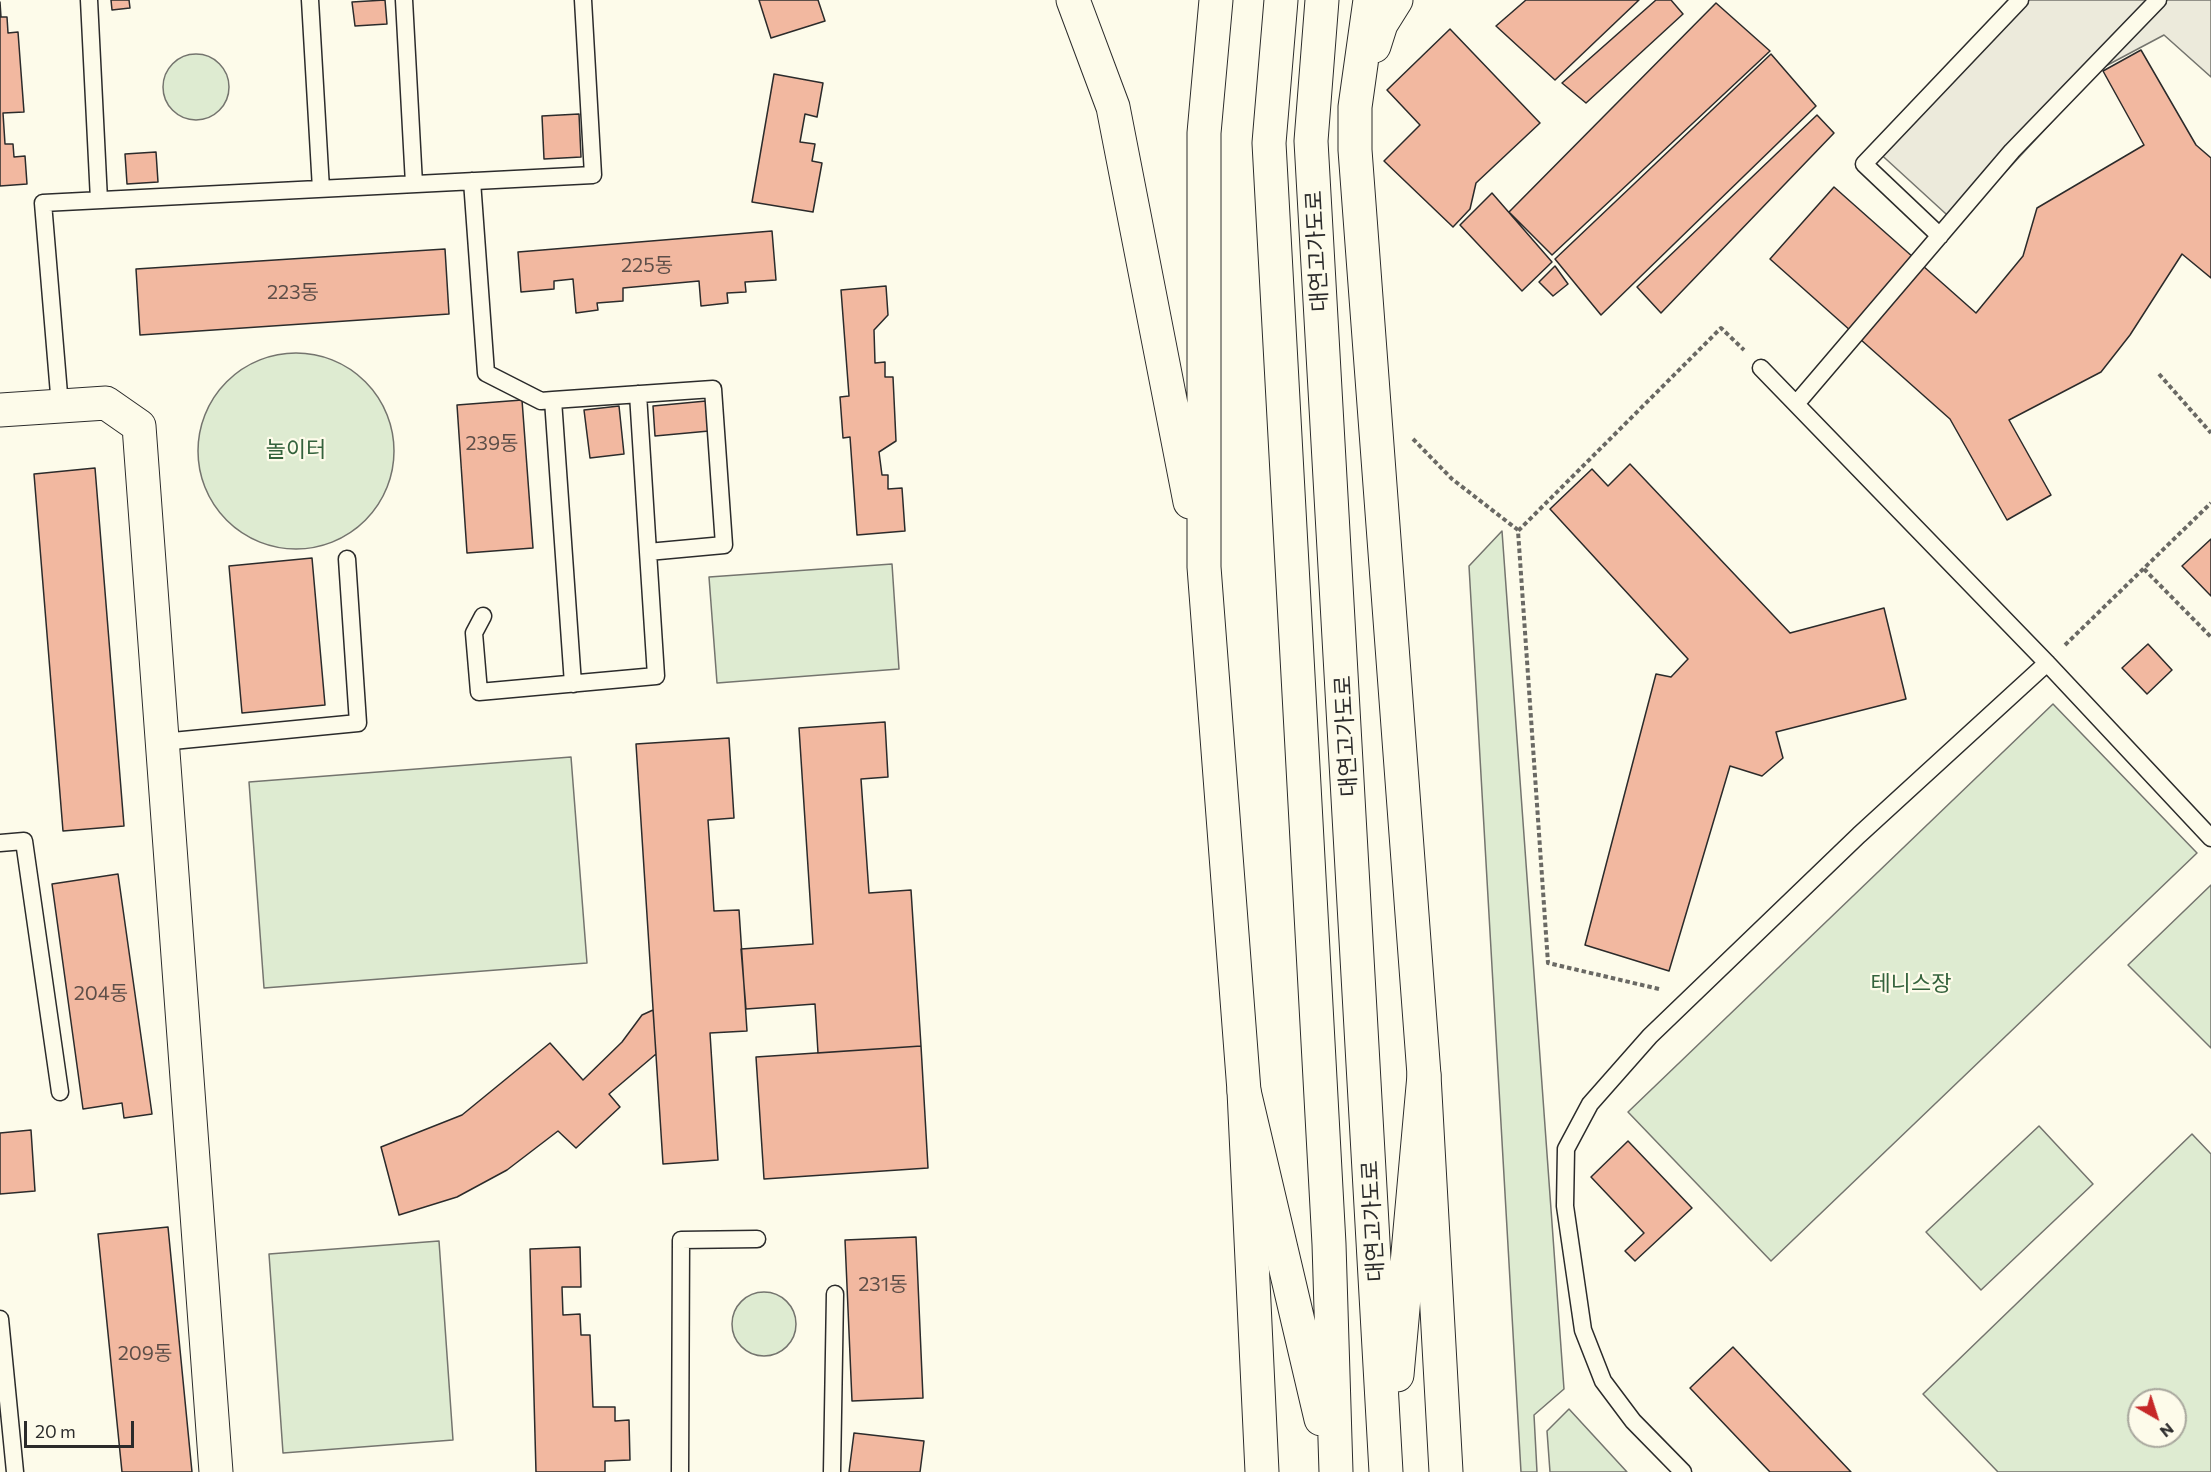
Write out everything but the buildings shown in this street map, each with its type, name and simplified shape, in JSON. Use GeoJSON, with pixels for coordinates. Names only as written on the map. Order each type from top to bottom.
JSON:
{"type":"FeatureCollection","features":[{"type":"Feature","properties":{"kind":"main road"},"geometry":{"type":"LineString","coordinates":[[1073,0],[1113,107],[1204,567]]}},
{"type":"Feature","properties":{"kind":"main road"},"geometry":{"type":"LineString","coordinates":[[1216,0],[1204,133],[1204,567],[1244,1091],[1262,1472]]}},
{"type":"Feature","properties":{"kind":"main road","name":"대연고가도로"},"geometry":{"type":"LineString","coordinates":[[1281,0],[1269,143],[1329,1244],[1335,1472]]}},
{"type":"Feature","properties":{"kind":"main road","name":"대연고가도로"},"geometry":{"type":"LineString","coordinates":[[1322,0],[1311,141],[1387,1472]]}},
{"type":"Feature","properties":{"kind":"main road"},"geometry":{"type":"LineString","coordinates":[[1370,0],[1356,108],[1355,150],[1424,1075],[1446,1472]]}},
{"type":"Feature","properties":{"kind":"main road"},"geometry":{"type":"LineString","coordinates":[[1356,108],[1381,24],[1396,0]]}},
{"type":"Feature","properties":{"kind":"main road"},"geometry":{"type":"LineString","coordinates":[[0,410],[106,403],[139,426],[216,1472]]}},
{"type":"Feature","properties":{"kind":"main road"},"geometry":{"type":"LineString","coordinates":[[1387,1472],[1424,1075]]}},
{"type":"Feature","properties":{"kind":"main road"},"geometry":{"type":"LineString","coordinates":[[1244,1091],[1335,1472]]}},
{"type":"Feature","properties":{"kind":"lane"},"geometry":{"type":"LineString","coordinates":[[89,0],[99,200]]}},
{"type":"Feature","properties":{"kind":"lane"},"geometry":{"type":"LineString","coordinates":[[310,0],[321,189]]}},
{"type":"Feature","properties":{"kind":"lane"},"geometry":{"type":"LineString","coordinates":[[404,0],[414,184]]}},
{"type":"Feature","properties":{"kind":"lane"},"geometry":{"type":"LineString","coordinates":[[60,406],[43,203],[593,175],[583,0]]}},
{"type":"Feature","properties":{"kind":"lane"},"geometry":{"type":"LineString","coordinates":[[1940,236],[1864,164],[2020,0]]}},
{"type":"Feature","properties":{"kind":"lane"},"geometry":{"type":"LineString","coordinates":[[1796,404],[2012,151],[2158,0]]}},
{"type":"Feature","properties":{"kind":"lane"},"geometry":{"type":"LineString","coordinates":[[472,181],[486,373],[541,401],[713,389],[724,545],[648,552]]}},
{"type":"Feature","properties":{"kind":"lane"},"geometry":{"type":"LineString","coordinates":[[1761,368],[2047,663],[2211,838]]}},
{"type":"Feature","properties":{"kind":"lane"},"geometry":{"type":"LineString","coordinates":[[483,616],[474,633],[479,692],[656,676],[638,394]]}},
{"type":"Feature","properties":{"kind":"lane"},"geometry":{"type":"LineString","coordinates":[[553,400],[573,684]]}},
{"type":"Feature","properties":{"kind":"lane"},"geometry":{"type":"LineString","coordinates":[[162,742],[358,723],[347,559]]}},
{"type":"Feature","properties":{"kind":"lane"},"geometry":{"type":"LineString","coordinates":[[1683,1472],[1633,1420],[1604,1381],[1583,1330],[1565,1194],[1566,1149],[1590,1104],[1650,1036],[1859,835],[2047,663]]}},
{"type":"Feature","properties":{"kind":"lane"},"geometry":{"type":"LineString","coordinates":[[0,843],[24,841],[60,1092]]}},
{"type":"Feature","properties":{"kind":"lane"},"geometry":{"type":"LineString","coordinates":[[681,1472],[681,1240],[757,1239]]}},
{"type":"Feature","properties":{"kind":"lane"},"geometry":{"type":"LineString","coordinates":[[832,1472],[835,1294]]}},
{"type":"Feature","properties":{"kind":"lane"},"geometry":{"type":"LineString","coordinates":[[0,1319],[4,1399],[15,1472]]}},
{"type":"Feature","properties":{"kind":"path"},"geometry":{"type":"LineString","coordinates":[[1518,531],[1721,328],[1761,368]]}},
{"type":"Feature","properties":{"kind":"path"},"geometry":{"type":"LineString","coordinates":[[2159,374],[2211,434]]}},
{"type":"Feature","properties":{"kind":"path"},"geometry":{"type":"LineString","coordinates":[[1408,434],[1452,479],[1518,531],[1548,963],[1691,997]]}},
{"type":"Feature","properties":{"kind":"path"},"geometry":{"type":"LineString","coordinates":[[2047,663],[2211,503]]}},
{"type":"Feature","properties":{"kind":"path"},"geometry":{"type":"LineString","coordinates":[[2144,569],[2211,637]]}},
{"type":"Feature","properties":{"kind":"green space"},"geometry":{"type":"Polygon","coordinates":[[[196,54],[209,57],[219,64],[226,74],[229,87],[226,100],[219,110],[209,117],[196,120],[183,117],[173,110],[166,100],[163,87],[166,74],[173,64],[183,57],[196,54]]]}},
{"type":"Feature","properties":{"kind":"green space","name":"놀이터"},"geometry":{"type":"Polygon","coordinates":[[[286,353],[306,353],[334,360],[358,375],[372,389],[387,413],[394,441],[394,461],[387,489],[372,513],[358,527],[334,542],[306,549],[286,549],[258,542],[234,527],[220,513],[205,489],[198,461],[198,441],[205,413],[220,389],[234,375],[258,360],[286,353]]]}},
{"type":"Feature","properties":{"kind":"green space"},"geometry":{"type":"Polygon","coordinates":[[[1502,531],[1564,1389],[1534,1415],[1537,1472],[1521,1472],[1469,566],[1502,531]]]}},
{"type":"Feature","properties":{"kind":"green space"},"geometry":{"type":"Polygon","coordinates":[[[892,564],[899,669],[717,683],[709,577],[892,564]]]}},
{"type":"Feature","properties":{"kind":"green space","name":"테니스장"},"geometry":{"type":"Polygon","coordinates":[[[2053,704],[2197,853],[1771,1261],[1628,1112],[2053,704]]]}},
{"type":"Feature","properties":{"kind":"green space"},"geometry":{"type":"Polygon","coordinates":[[[571,757],[587,963],[264,988],[249,782],[571,757]]]}},
{"type":"Feature","properties":{"kind":"green space"},"geometry":{"type":"Polygon","coordinates":[[[2211,885],[2211,1048],[2128,965],[2211,885]]]}},
{"type":"Feature","properties":{"kind":"green space"},"geometry":{"type":"Polygon","coordinates":[[[2039,1126],[2093,1184],[1981,1290],[1926,1232],[2039,1126]]]}},
{"type":"Feature","properties":{"kind":"green space"},"geometry":{"type":"Polygon","coordinates":[[[2192,1134],[2211,1154],[2211,1472],[1998,1472],[1923,1394],[2192,1134]]]}},
{"type":"Feature","properties":{"kind":"green space"},"geometry":{"type":"Polygon","coordinates":[[[439,1241],[453,1440],[283,1453],[269,1254],[439,1241]]]}},
{"type":"Feature","properties":{"kind":"green space"},"geometry":{"type":"Polygon","coordinates":[[[764,1292],[782,1298],[790,1306],[796,1324],[790,1342],[782,1350],[764,1356],[746,1350],[738,1342],[732,1324],[738,1306],[746,1298],[764,1292]]]}},
{"type":"Feature","properties":{"kind":"green space"},"geometry":{"type":"Polygon","coordinates":[[[1569,1409],[1627,1472],[1550,1472],[1547,1431],[1569,1409]]]}},
{"type":"Feature","properties":{"kind":"shaded area"},"geometry":{"type":"Polygon","coordinates":[[[2015,0],[2211,0],[2211,77],[2164,35],[2102,68],[1957,224],[1875,149],[2015,0]]]}}]}
